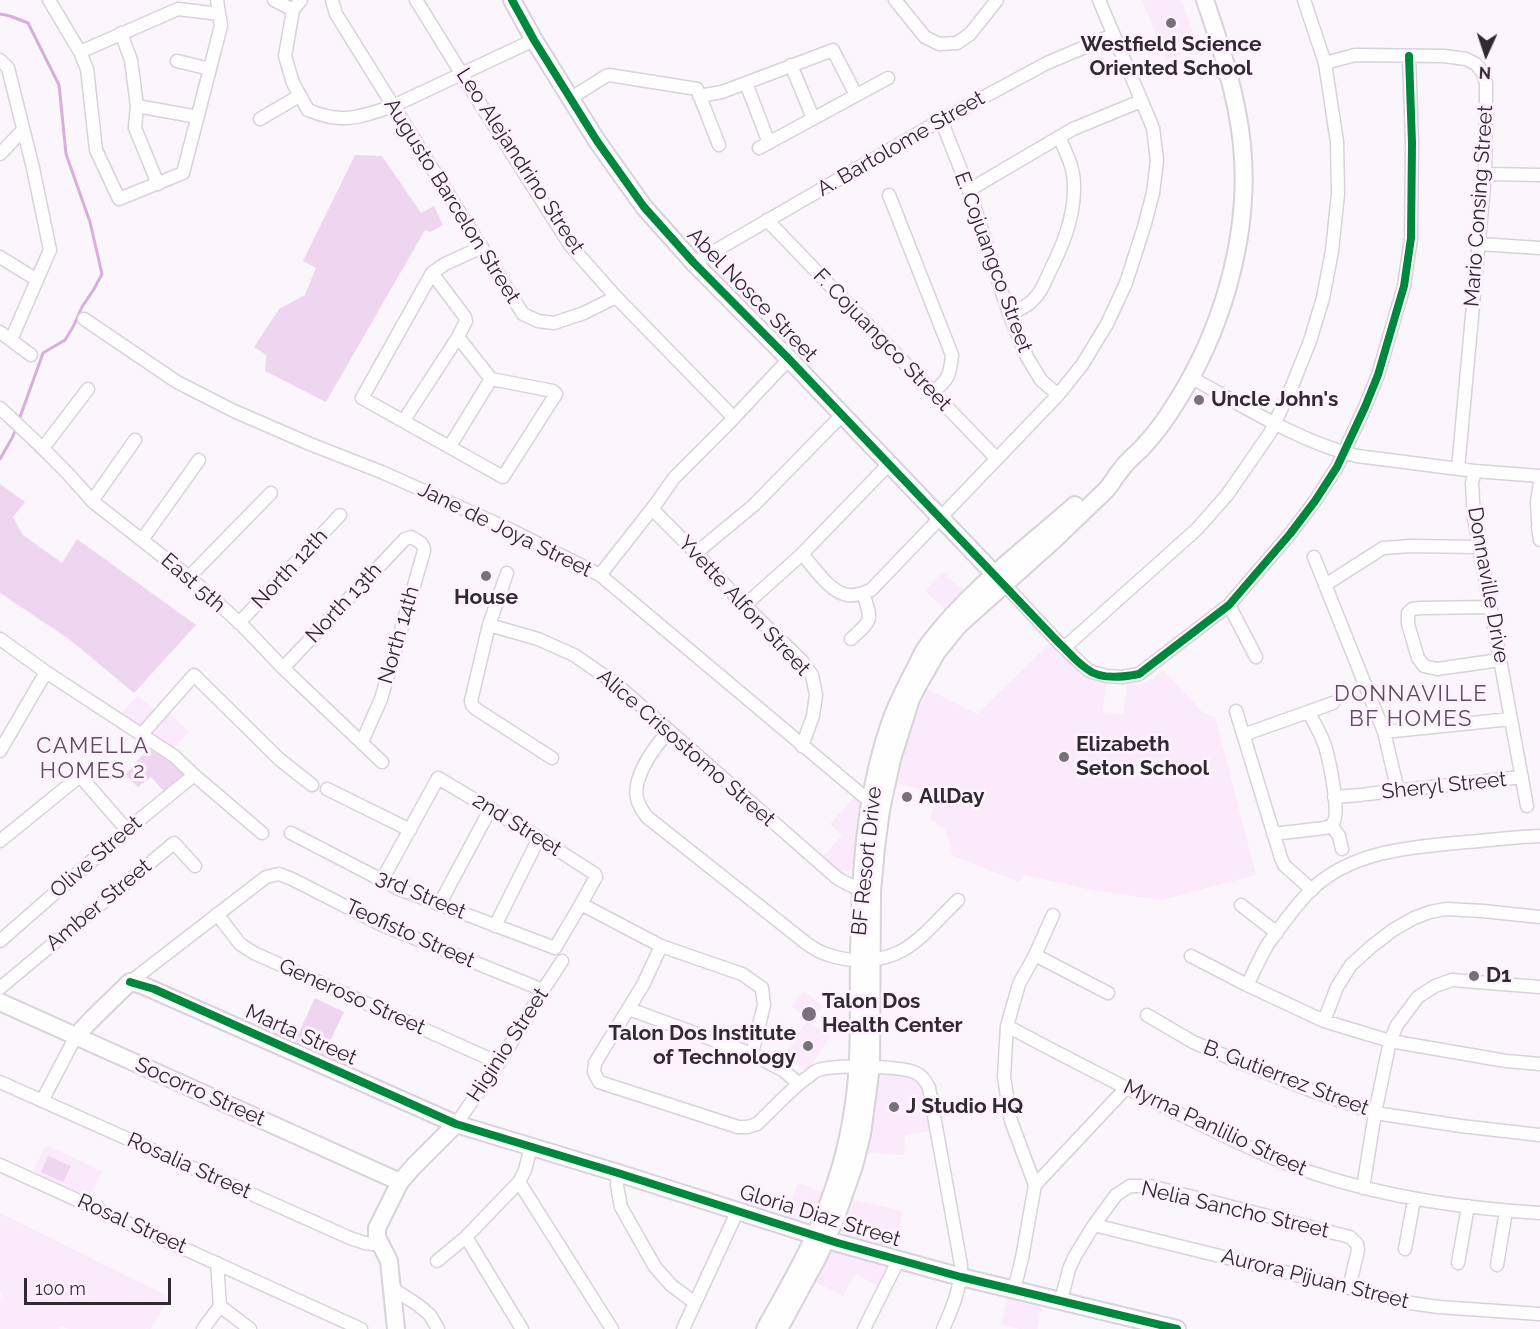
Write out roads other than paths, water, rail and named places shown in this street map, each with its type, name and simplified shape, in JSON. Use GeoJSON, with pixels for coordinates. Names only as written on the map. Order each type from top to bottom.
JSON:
{"type":"FeatureCollection","features":[{"type":"Feature","properties":{"kind":"street"},"geometry":{"type":"LineString","coordinates":[[49,0],[80,52],[87,69],[96,150],[118,199],[183,173],[221,26],[218,0]]}},
{"type":"Feature","properties":{"kind":"street"},"geometry":{"type":"LineString","coordinates":[[274,0],[292,10]]}},
{"type":"Feature","properties":{"kind":"street"},"geometry":{"type":"LineString","coordinates":[[301,0],[292,10],[285,56],[292,83],[308,110],[323,115],[342,118],[393,106],[534,40]]}},
{"type":"Feature","properties":{"kind":"street","name":"Augusto Barcelon Street"},"geometry":{"type":"LineString","coordinates":[[332,0],[336,14],[523,314],[538,321],[554,323],[584,313],[616,297]]}},
{"type":"Feature","properties":{"kind":"street","name":"Leo Alejandrino Street"},"geometry":{"type":"LineString","coordinates":[[416,0],[570,245],[616,297],[734,418]]}},
{"type":"Feature","properties":{"kind":"street","name":"Abel Nosce Street"},"geometry":{"type":"LineString","coordinates":[[512,0],[534,40],[597,141],[644,207],[694,263],[1000,580]]}},
{"type":"Feature","properties":{"kind":"street"},"geometry":{"type":"LineString","coordinates":[[895,0],[925,37],[939,44],[957,43],[970,34],[998,0]]}},
{"type":"Feature","properties":{"kind":"street"},"geometry":{"type":"LineString","coordinates":[[904,12],[913,0]]}},
{"type":"Feature","properties":{"kind":"street"},"geometry":{"type":"LineString","coordinates":[[802,554],[831,588],[848,596],[871,590],[1058,395],[1082,365],[1107,324],[1126,283],[1144,227],[1153,193],[1157,160],[1152,128],[1099,0]]}},
{"type":"Feature","properties":{"kind":"street","name":"BF Resort Drive"},"geometry":{"type":"LineString","coordinates":[[765,1329],[845,1193],[862,1134],[865,1066],[866,891],[880,755],[901,695],[927,646],[950,618],[1000,580],[1109,476],[1120,470],[1144,446],[1169,414],[1192,378],[1214,328],[1230,280],[1239,237],[1243,186],[1242,146],[1236,103],[1220,43],[1205,0]]}},
{"type":"Feature","properties":{"kind":"street"},"geometry":{"type":"LineString","coordinates":[[1064,648],[1197,529],[1227,495],[1275,423],[1310,341],[1323,298],[1332,251],[1338,194],[1337,142],[1324,63],[1304,0]]}},
{"type":"Feature","properties":{"kind":"street"},"geometry":{"type":"LineString","coordinates":[[80,52],[176,4],[219,14]]}},
{"type":"Feature","properties":{"kind":"street"},"geometry":{"type":"LineString","coordinates":[[121,33],[131,60],[137,106],[135,128],[158,184]]}},
{"type":"Feature","properties":{"kind":"street","name":"A. Bartolome Street"},"geometry":{"type":"LineString","coordinates":[[694,263],[941,120],[1047,63],[1113,35]]}},
{"type":"Feature","properties":{"kind":"street"},"geometry":{"type":"LineString","coordinates":[[699,96],[722,92],[834,50],[856,95]]}},
{"type":"Feature","properties":{"kind":"street","name":"Mario Consing Street"},"geometry":{"type":"LineString","coordinates":[[1324,63],[1355,55],[1444,56],[1466,59],[1476,64],[1483,73],[1486,83],[1485,174],[1458,469]]}},
{"type":"Feature","properties":{"kind":"street"},"geometry":{"type":"LineString","coordinates":[[1000,580],[1089,671],[1122,677],[1139,674],[1229,605],[1290,534],[1320,494],[1344,453],[1378,375],[1404,286],[1411,238],[1412,142],[1409,56]]}},
{"type":"Feature","properties":{"kind":"street"},"geometry":{"type":"LineString","coordinates":[[0,61],[8,68],[50,250],[11,340]]}},
{"type":"Feature","properties":{"kind":"street"},"geometry":{"type":"LineString","coordinates":[[177,61],[210,69]]}},
{"type":"Feature","properties":{"kind":"street"},"geometry":{"type":"LineString","coordinates":[[791,65],[813,118]]}},
{"type":"Feature","properties":{"kind":"street"},"geometry":{"type":"LineString","coordinates":[[571,99],[609,75],[697,89],[719,145]]}},
{"type":"Feature","properties":{"kind":"street"},"geometry":{"type":"LineString","coordinates":[[746,83],[764,145],[888,78]]}},
{"type":"Feature","properties":{"kind":"street"},"geometry":{"type":"LineString","coordinates":[[260,119],[299,96]]}},
{"type":"Feature","properties":{"kind":"street"},"geometry":{"type":"LineString","coordinates":[[969,190],[1073,129],[1141,101]]}},
{"type":"Feature","properties":{"kind":"street"},"geometry":{"type":"LineString","coordinates":[[137,106],[198,117]]}},
{"type":"Feature","properties":{"kind":"street","name":"E. Cojuangco Street"},"geometry":{"type":"LineString","coordinates":[[941,120],[969,190],[1009,314],[1027,357],[1041,380],[1058,395]]}},
{"type":"Feature","properties":{"kind":"street"},"geometry":{"type":"LineString","coordinates":[[0,154],[23,130]]}},
{"type":"Feature","properties":{"kind":"street"},"geometry":{"type":"LineString","coordinates":[[1009,314],[1022,309],[1033,300],[1062,247],[1070,218],[1074,189],[1071,165],[1059,137]]}},
{"type":"Feature","properties":{"kind":"street"},"geometry":{"type":"LineString","coordinates":[[1485,174],[1540,175]]}},
{"type":"Feature","properties":{"kind":"street"},"geometry":{"type":"LineString","coordinates":[[889,195],[952,355],[950,372],[944,382],[933,392]]}},
{"type":"Feature","properties":{"kind":"street","name":"F. Cojuangco Street"},"geometry":{"type":"LineString","coordinates":[[766,220],[997,459]]}},
{"type":"Feature","properties":{"kind":"street"},"geometry":{"type":"LineString","coordinates":[[1479,244],[1540,248]]}},
{"type":"Feature","properties":{"kind":"street"},"geometry":{"type":"LineString","coordinates":[[458,337],[491,379],[553,391],[556,394],[504,477],[362,398],[432,273],[445,264],[482,247]]}},
{"type":"Feature","properties":{"kind":"street"},"geometry":{"type":"LineString","coordinates":[[0,257],[37,280]]}},
{"type":"Feature","properties":{"kind":"street"},"geometry":{"type":"LineString","coordinates":[[404,420],[466,321],[432,273]]}},
{"type":"Feature","properties":{"kind":"street","name":"Jane de Joya Street"},"geometry":{"type":"LineString","coordinates":[[84,319],[177,382],[234,411],[310,444],[374,468],[511,530],[600,575],[876,806]]}},
{"type":"Feature","properties":{"kind":"street"},"geometry":{"type":"LineString","coordinates":[[0,332],[31,355]]}},
{"type":"Feature","properties":{"kind":"street"},"geometry":{"type":"LineString","coordinates":[[600,575],[674,478],[789,359]]}},
{"type":"Feature","properties":{"kind":"street"},"geometry":{"type":"LineString","coordinates":[[1192,378],[1275,423],[1344,453],[1475,471],[1540,476]]}},
{"type":"Feature","properties":{"kind":"street"},"geometry":{"type":"LineString","coordinates":[[450,446],[491,379]]}},
{"type":"Feature","properties":{"kind":"street"},"geometry":{"type":"LineString","coordinates":[[43,448],[88,388]]}},
{"type":"Feature","properties":{"kind":"street","name":"East 5th"},"geometry":{"type":"LineString","coordinates":[[4,412],[43,448],[92,501],[189,577],[382,762]]}},
{"type":"Feature","properties":{"kind":"street"},"geometry":{"type":"LineString","coordinates":[[696,554],[754,506],[842,415]]}},
{"type":"Feature","properties":{"kind":"street"},"geometry":{"type":"LineString","coordinates":[[92,501],[135,440]]}},
{"type":"Feature","properties":{"kind":"street"},"geometry":{"type":"LineString","coordinates":[[142,540],[199,460]]}},
{"type":"Feature","properties":{"kind":"street"},"geometry":{"type":"LineString","coordinates":[[744,606],[802,554],[889,464]]}},
{"type":"Feature","properties":{"kind":"street","name":"Donnaville Drive"},"geometry":{"type":"LineString","coordinates":[[1475,471],[1472,483],[1474,518],[1527,806]]}},
{"type":"Feature","properties":{"kind":"street"},"geometry":{"type":"LineString","coordinates":[[1539,529],[1537,502],[1540,482]]}},
{"type":"Feature","properties":{"kind":"street"},"geometry":{"type":"LineString","coordinates":[[189,577],[271,493]]}},
{"type":"Feature","properties":{"kind":"street","name":"Yvette Alfon Street"},"geometry":{"type":"LineString","coordinates":[[652,509],[744,606],[802,661],[812,675],[816,695],[813,716],[802,746]]}},
{"type":"Feature","properties":{"kind":"street","name":"North 12th"},"geometry":{"type":"LineString","coordinates":[[239,623],[340,515]]}},
{"type":"Feature","properties":{"kind":"street","name":"North 14th"},"geometry":{"type":"LineString","coordinates":[[362,742],[381,699],[424,551],[424,546],[420,542],[411,537],[405,538]]}},
{"type":"Feature","properties":{"kind":"street","name":"North 13th"},"geometry":{"type":"LineString","coordinates":[[283,668],[405,538]]}},
{"type":"Feature","properties":{"kind":"street"},"geometry":{"type":"LineString","coordinates":[[1325,585],[1383,548],[1479,547]]}},
{"type":"Feature","properties":{"kind":"street"},"geometry":{"type":"LineString","coordinates":[[1314,557],[1384,732],[1398,791]]}},
{"type":"Feature","properties":{"kind":"street"},"geometry":{"type":"LineString","coordinates":[[507,573],[489,625],[471,701],[476,709],[552,758]]}},
{"type":"Feature","properties":{"kind":"street"},"geometry":{"type":"LineString","coordinates":[[851,639],[868,623],[870,615],[863,593]]}},
{"type":"Feature","properties":{"kind":"street"},"geometry":{"type":"LineString","coordinates":[[1229,605],[1256,657]]}},
{"type":"Feature","properties":{"kind":"street"},"geometry":{"type":"LineString","coordinates":[[1490,607],[1412,609],[1408,613],[1408,624],[1418,658],[1424,666],[1437,669],[1500,660]]}},
{"type":"Feature","properties":{"kind":"street","name":"Alice Crisostomo Street"},"geometry":{"type":"LineString","coordinates":[[489,625],[538,639],[574,655],[616,684],[837,878],[866,891]]}},
{"type":"Feature","properties":{"kind":"street"},"geometry":{"type":"LineString","coordinates":[[0,639],[174,756],[262,832]]}},
{"type":"Feature","properties":{"kind":"street"},"geometry":{"type":"LineString","coordinates":[[0,751],[46,672]]}},
{"type":"Feature","properties":{"kind":"street"},"geometry":{"type":"LineString","coordinates":[[141,734],[194,675],[279,759],[312,785]]}},
{"type":"Feature","properties":{"kind":"street"},"geometry":{"type":"LineString","coordinates":[[1243,735],[1333,703]]}},
{"type":"Feature","properties":{"kind":"street"},"geometry":{"type":"LineString","coordinates":[[1236,711],[1281,858],[1284,865],[1312,890]]}},
{"type":"Feature","properties":{"kind":"street"},"geometry":{"type":"LineString","coordinates":[[1273,834],[1325,828],[1334,822],[1334,797],[1329,762],[1324,743],[1309,712]]}},
{"type":"Feature","properties":{"kind":"street"},"geometry":{"type":"LineString","coordinates":[[1384,732],[1511,719]]}},
{"type":"Feature","properties":{"kind":"street"},"geometry":{"type":"LineString","coordinates":[[669,731],[651,753],[637,787],[638,803],[647,817],[806,943],[824,953],[841,958],[865,960],[886,957],[916,941],[958,900]]}},
{"type":"Feature","properties":{"kind":"street","name":"Olive Street"},"geometry":{"type":"LineString","coordinates":[[0,941],[194,775]]}},
{"type":"Feature","properties":{"kind":"street"},"geometry":{"type":"LineString","coordinates":[[0,841],[80,776],[127,830]]}},
{"type":"Feature","properties":{"kind":"street","name":"Sheryl Street"},"geometry":{"type":"LineString","coordinates":[[1334,797],[1522,777]]}},
{"type":"Feature","properties":{"kind":"street","name":"2nd Street"},"geometry":{"type":"LineString","coordinates":[[410,830],[434,783],[439,778],[595,874],[595,880],[581,904]]}},
{"type":"Feature","properties":{"kind":"street"},"geometry":{"type":"LineString","coordinates":[[327,789],[410,830],[382,880]]}},
{"type":"Feature","properties":{"kind":"street"},"geometry":{"type":"LineString","coordinates":[[439,905],[490,808]]}},
{"type":"Feature","properties":{"kind":"street"},"geometry":{"type":"LineString","coordinates":[[1331,825],[1339,836],[1342,849]]}},
{"type":"Feature","properties":{"kind":"street","name":"3rd Street"},"geometry":{"type":"LineString","coordinates":[[291,833],[399,889],[555,948],[581,904]]}},
{"type":"Feature","properties":{"kind":"street"},"geometry":{"type":"LineString","coordinates":[[1247,986],[1267,946],[1294,910],[1312,890],[1339,870],[1363,859],[1417,846],[1540,836]]}},
{"type":"Feature","properties":{"kind":"street"},"geometry":{"type":"LineString","coordinates":[[495,926],[539,838]]}},
{"type":"Feature","properties":{"kind":"street","name":"Amber Street"},"geometry":{"type":"LineString","coordinates":[[0,988],[174,843],[195,866]]}},
{"type":"Feature","properties":{"kind":"street","name":"Teofisto Street"},"geometry":{"type":"LineString","coordinates":[[217,914],[266,877],[279,874],[382,925],[543,990]]}},
{"type":"Feature","properties":{"kind":"street"},"geometry":{"type":"LineString","coordinates":[[581,904],[661,946],[742,974],[762,988],[764,1005],[752,1054]]}},
{"type":"Feature","properties":{"kind":"street"},"geometry":{"type":"LineString","coordinates":[[1241,905],[1276,933]]}},
{"type":"Feature","properties":{"kind":"street"},"geometry":{"type":"LineString","coordinates":[[1324,1021],[1337,987],[1351,965],[1386,935],[1414,918],[1446,909],[1540,917]]}},
{"type":"Feature","properties":{"kind":"street"},"geometry":{"type":"LineString","coordinates":[[42,1101],[76,1036],[130,982],[217,914]]}},
{"type":"Feature","properties":{"kind":"street","name":"Generoso Street"},"geometry":{"type":"LineString","coordinates":[[217,914],[240,944],[254,953],[499,1063]]}},
{"type":"Feature","properties":{"kind":"street"},"geometry":{"type":"LineString","coordinates":[[1014,1290],[1035,1185],[1011,1121],[1004,1077],[1007,1026],[1019,984],[1053,915]]}},
{"type":"Feature","properties":{"kind":"street"},"geometry":{"type":"LineString","coordinates":[[661,946],[643,985],[595,1063],[594,1071],[599,1082],[738,1127],[748,1127],[757,1124],[799,1084],[817,1071],[865,1066],[914,1072],[922,1076],[929,1088],[960,1254],[961,1277],[943,1329]]}},
{"type":"Feature","properties":{"kind":"street"},"geometry":{"type":"LineString","coordinates":[[1035,955],[1108,993]]}},
{"type":"Feature","properties":{"kind":"street"},"geometry":{"type":"LineString","coordinates":[[1191,956],[1247,986],[1324,1021],[1390,1041],[1506,1061],[1540,1064]]}},
{"type":"Feature","properties":{"kind":"street","name":"Higinio Street"},"geometry":{"type":"LineString","coordinates":[[380,1245],[377,1228],[400,1182],[456,1124],[499,1063],[562,961]]}},
{"type":"Feature","properties":{"kind":"street"},"geometry":{"type":"LineString","coordinates":[[1363,1188],[1390,1041],[1397,1025],[1418,997],[1435,986],[1452,980],[1540,987]]}},
{"type":"Feature","properties":{"kind":"street","name":"Marta Street"},"geometry":{"type":"LineString","coordinates":[[130,982],[154,989],[456,1124]]}},
{"type":"Feature","properties":{"kind":"street","name":"Socorro Street"},"geometry":{"type":"LineString","coordinates":[[0,1002],[400,1182]]}},
{"type":"Feature","properties":{"kind":"street"},"geometry":{"type":"LineString","coordinates":[[629,1009],[752,1054],[784,1071],[799,1084]]}},
{"type":"Feature","properties":{"kind":"street","name":"B. Gutierrez Street"},"geometry":{"type":"LineString","coordinates":[[1147,1015],[1193,1042],[1239,1062],[1375,1113],[1540,1135]]}},
{"type":"Feature","properties":{"kind":"street","name":"Myrna Panlilio Street"},"geometry":{"type":"LineString","coordinates":[[1007,1026],[1248,1148],[1313,1174],[1414,1200],[1540,1213]]}},
{"type":"Feature","properties":{"kind":"street","name":"Rosalia Street"},"geometry":{"type":"LineString","coordinates":[[0,1082],[350,1238],[365,1244],[380,1245]]}},
{"type":"Feature","properties":{"kind":"street"},"geometry":{"type":"LineString","coordinates":[[1035,1185],[1126,1088]]}},
{"type":"Feature","properties":{"kind":"street","name":"Gloria Diaz Street"},"geometry":{"type":"LineString","coordinates":[[456,1124],[820,1237],[961,1277],[1167,1328]]}},
{"type":"Feature","properties":{"kind":"street"},"geometry":{"type":"LineString","coordinates":[[437,1261],[466,1237],[519,1182],[531,1147]]}},
{"type":"Feature","properties":{"kind":"street","name":"Rosal Street"},"geometry":{"type":"LineString","coordinates":[[0,1165],[361,1329]]}},
{"type":"Feature","properties":{"kind":"street"},"geometry":{"type":"LineString","coordinates":[[618,1173],[617,1186],[621,1207],[655,1267],[671,1285],[695,1303]]}},
{"type":"Feature","properties":{"kind":"street"},"geometry":{"type":"LineString","coordinates":[[519,1182],[612,1329]]}},
{"type":"Feature","properties":{"kind":"street","name":"Nelia Sancho Street"},"geometry":{"type":"LineString","coordinates":[[1061,1301],[1069,1269],[1075,1256],[1116,1195],[1130,1186],[1150,1186],[1172,1191],[1350,1237],[1357,1244],[1358,1250],[1349,1288]]}},
{"type":"Feature","properties":{"kind":"street"},"geometry":{"type":"LineString","coordinates":[[1406,1249],[1414,1200]]}},
{"type":"Feature","properties":{"kind":"street"},"geometry":{"type":"LineString","coordinates":[[1458,1263],[1468,1206]]}},
{"type":"Feature","properties":{"kind":"street"},"geometry":{"type":"LineString","coordinates":[[683,1329],[738,1210]]}},
{"type":"Feature","properties":{"kind":"street"},"geometry":{"type":"LineString","coordinates":[[1497,1265],[1506,1211]]}},
{"type":"Feature","properties":{"kind":"street","name":"Aurora Pijuan Street"},"geometry":{"type":"LineString","coordinates":[[1094,1225],[1410,1303],[1540,1314]]}},
{"type":"Feature","properties":{"kind":"street"},"geometry":{"type":"LineString","coordinates":[[466,1237],[522,1329]]}},
{"type":"Feature","properties":{"kind":"street","name":"BF Resort Drive"},"geometry":{"type":"LineString","coordinates":[[779,1329],[820,1237]]}},
{"type":"Feature","properties":{"kind":"street"},"geometry":{"type":"LineString","coordinates":[[380,1245],[389,1261],[396,1329]]}},
{"type":"Feature","properties":{"kind":"street"},"geometry":{"type":"LineString","coordinates":[[864,1329],[899,1259]]}},
{"type":"Feature","properties":{"kind":"street"},"geometry":{"type":"LineString","coordinates":[[203,1329],[220,1306],[217,1263]]}},
{"type":"Feature","properties":{"kind":"street"},"geometry":{"type":"LineString","coordinates":[[392,1288],[430,1315],[438,1329]]}},
{"type":"Feature","properties":{"kind":"street"},"geometry":{"type":"LineString","coordinates":[[220,1306],[250,1329]]}},
{"type":"Feature","properties":{"kind":"waterway"},"geometry":{"type":"LineString","coordinates":[[0,14],[28,23],[59,85],[66,154],[90,222],[102,274],[65,340],[43,353],[19,420]]}},
{"type":"Feature","properties":{"kind":"waterway"},"geometry":{"type":"LineString","coordinates":[[0,459],[16,429]]}},
{"type":"Feature","properties":{"kind":"place","name":"Westfield Science Oriented School"},"geometry":{"type":"Point","coordinates":[1171,23]}},
{"type":"Feature","properties":{"kind":"place","name":"Uncle John's"},"geometry":{"type":"Point","coordinates":[1199,400]}},
{"type":"Feature","properties":{"kind":"place","name":"House"},"geometry":{"type":"Point","coordinates":[486,576]}},
{"type":"Feature","properties":{"kind":"place","name":"Elizabeth Seton School"},"geometry":{"type":"Point","coordinates":[1064,757]}},
{"type":"Feature","properties":{"kind":"place","name":"AllDay"},"geometry":{"type":"Point","coordinates":[907,797]}},
{"type":"Feature","properties":{"kind":"place","name":"D1"},"geometry":{"type":"Point","coordinates":[1474,976]}},
{"type":"Feature","properties":{"kind":"place","name":"Talon Dos Health Center"},"geometry":{"type":"Point","coordinates":[809,1014]}},
{"type":"Feature","properties":{"kind":"place","name":"Talon Dos Institute of Technology"},"geometry":{"type":"Point","coordinates":[808,1046]}},
{"type":"Feature","properties":{"kind":"place","name":"J Studio HQ"},"geometry":{"type":"Point","coordinates":[894,1107]}},
{"type":"Feature","properties":{"kind":"district","name":"DONNAVILLE BF HOMES"},"geometry":{"type":"Point","coordinates":[1411,706]}},
{"type":"Feature","properties":{"kind":"district","name":"CAMELLA HOMES 2"},"geometry":{"type":"Point","coordinates":[93,758]}}]}
